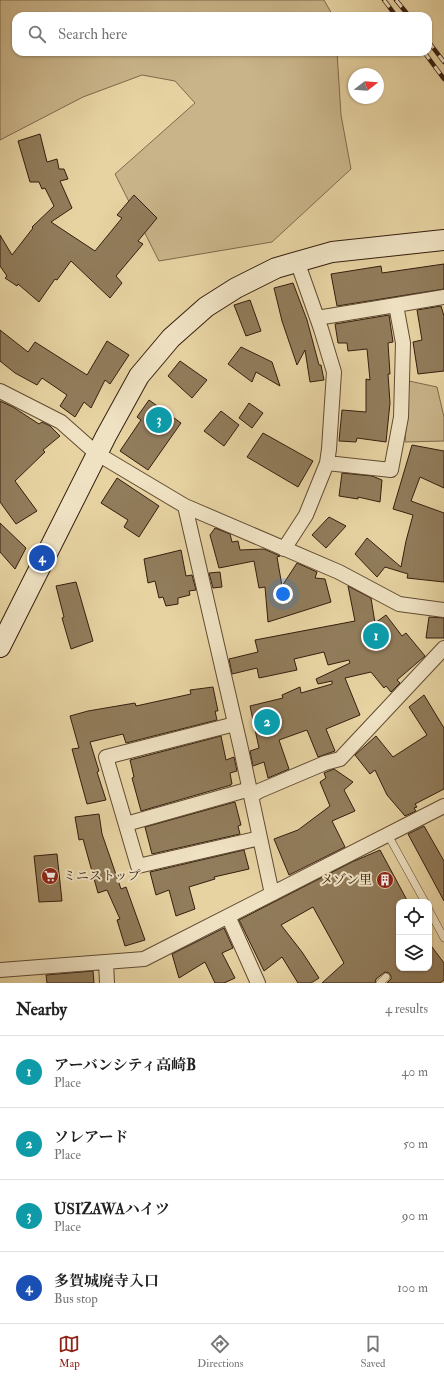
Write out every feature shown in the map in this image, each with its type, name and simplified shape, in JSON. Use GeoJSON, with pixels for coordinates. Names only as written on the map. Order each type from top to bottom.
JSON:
{"type":"FeatureCollection","features":[{"type":"Feature","properties":{"kind":"street"},"geometry":{"type":"LineString","coordinates":[[0,647],[96,453],[139,376],[171,338],[206,307],[236,288],[276,268],[332,252],[444,240]]}},
{"type":"Feature","properties":{"kind":"street"},"geometry":{"type":"LineString","coordinates":[[284,549],[306,515],[327,463],[330,443],[334,372],[297,261]]}},
{"type":"Feature","properties":{"kind":"street"},"geometry":{"type":"LineString","coordinates":[[317,318],[444,297]]}},
{"type":"Feature","properties":{"kind":"street"},"geometry":{"type":"LineString","coordinates":[[327,463],[391,470],[401,417],[403,343],[396,305]]}},
{"type":"Feature","properties":{"kind":"street"},"geometry":{"type":"LineString","coordinates":[[0,392],[61,422],[96,453],[185,506],[339,572],[399,604],[444,610]]}},
{"type":"Feature","properties":{"kind":"street"},"geometry":{"type":"LineString","coordinates":[[185,506],[272,894]]}},
{"type":"Feature","properties":{"kind":"street"},"geometry":{"type":"LineString","coordinates":[[126,824],[259,791],[325,763],[340,759],[444,648]]}},
{"type":"Feature","properties":{"kind":"street"},"geometry":{"type":"LineString","coordinates":[[235,724],[106,757],[138,866],[260,838]]}},
{"type":"Feature","properties":{"kind":"street"},"geometry":{"type":"LineString","coordinates":[[0,970],[144,959],[444,806]]}},
{"type":"Feature","properties":{"kind":"street"},"geometry":{"type":"LineString","coordinates":[[228,916],[258,983]]}},
{"type":"Feature","properties":{"kind":"street"},"geometry":{"type":"LineString","coordinates":[[106,962],[107,983]]}},
{"type":"Feature","properties":{"kind":"lane"},"geometry":{"type":"LineString","coordinates":[[388,835],[423,899]]}},
{"type":"Feature","properties":{"kind":"lane"},"geometry":{"type":"LineString","coordinates":[[432,916],[444,938]]}},
{"type":"Feature","properties":{"kind":"lane"},"geometry":{"type":"LineString","coordinates":[[380,983],[386,977]]}},
{"type":"Feature","properties":{"kind":"shaded area"},"geometry":{"type":"Polygon","coordinates":[[[0,0],[324,0],[331,12],[12,12],[12,56],[337,56],[341,115],[351,169],[272,242],[159,261],[115,174],[195,103],[175,81],[142,75],[83,97],[0,140],[0,0]]]}},
{"type":"Feature","properties":{"kind":"shaded area"},"geometry":{"type":"Polygon","coordinates":[[[409,381],[437,387],[444,417],[444,441],[405,442],[409,381]]]}},
{"type":"Feature","properties":{"kind":"building"},"geometry":{"type":"Polygon","coordinates":[[[40,134],[47,162],[57,159],[59,169],[64,169],[68,179],[60,181],[72,208],[51,222],[95,251],[122,218],[117,215],[134,195],[157,218],[138,241],[143,244],[116,276],[122,283],[110,298],[71,261],[57,280],[55,279],[39,302],[18,284],[17,286],[5,278],[7,276],[0,266],[0,235],[12,255],[33,228],[32,227],[54,206],[45,188],[42,189],[39,182],[30,182],[18,141],[40,134]]]}},
{"type":"Feature","properties":{"kind":"building"},"geometry":{"type":"Polygon","coordinates":[[[444,264],[444,289],[337,306],[331,274],[381,266],[382,273],[444,264]]]}},
{"type":"Feature","properties":{"kind":"building"},"geometry":{"type":"Polygon","coordinates":[[[293,283],[307,320],[319,365],[321,365],[324,380],[310,382],[305,350],[297,365],[282,321],[274,288],[293,283]]]}},
{"type":"Feature","properties":{"kind":"building"},"geometry":{"type":"Polygon","coordinates":[[[250,300],[261,331],[246,336],[234,305],[250,300]]]}},
{"type":"Feature","properties":{"kind":"building"},"geometry":{"type":"Polygon","coordinates":[[[441,306],[444,316],[444,371],[418,374],[413,342],[422,340],[417,310],[441,306]]]}},
{"type":"Feature","properties":{"kind":"building"},"geometry":{"type":"Polygon","coordinates":[[[389,315],[393,342],[388,343],[390,403],[386,442],[357,438],[356,442],[339,441],[342,410],[366,412],[366,379],[370,380],[367,349],[348,351],[347,343],[338,343],[335,324],[389,315]]]}},
{"type":"Feature","properties":{"kind":"building"},"geometry":{"type":"Polygon","coordinates":[[[0,330],[28,352],[35,342],[87,375],[107,341],[129,355],[110,384],[105,380],[91,408],[84,402],[75,417],[60,406],[67,395],[42,378],[37,385],[15,373],[0,361],[0,330]]]}},
{"type":"Feature","properties":{"kind":"building"},"geometry":{"type":"Polygon","coordinates":[[[241,347],[272,362],[280,386],[256,372],[252,382],[228,364],[241,347]]]}},
{"type":"Feature","properties":{"kind":"building"},"geometry":{"type":"Polygon","coordinates":[[[180,361],[207,380],[192,398],[168,376],[180,361]]]}},
{"type":"Feature","properties":{"kind":"building"},"geometry":{"type":"Polygon","coordinates":[[[149,400],[181,423],[148,470],[120,451],[141,420],[137,417],[149,400]]]}},
{"type":"Feature","properties":{"kind":"building"},"geometry":{"type":"Polygon","coordinates":[[[0,401],[13,407],[39,424],[42,422],[50,426],[60,436],[43,450],[45,452],[15,481],[37,511],[16,524],[0,502],[0,401]]]}},
{"type":"Feature","properties":{"kind":"building"},"geometry":{"type":"Polygon","coordinates":[[[249,403],[263,413],[252,428],[239,418],[249,403]]]}},
{"type":"Feature","properties":{"kind":"building"},"geometry":{"type":"Polygon","coordinates":[[[221,411],[239,425],[224,446],[204,431],[221,411]]]}},
{"type":"Feature","properties":{"kind":"building"},"geometry":{"type":"Polygon","coordinates":[[[263,433],[313,461],[298,487],[247,457],[263,433]]]}},
{"type":"Feature","properties":{"kind":"building"},"geometry":{"type":"Polygon","coordinates":[[[412,445],[444,451],[444,488],[420,477],[411,501],[444,513],[444,582],[407,578],[408,574],[385,567],[377,577],[355,554],[367,538],[401,567],[413,515],[393,509],[412,445]]]}},
{"type":"Feature","properties":{"kind":"building"},"geometry":{"type":"Polygon","coordinates":[[[342,473],[372,476],[382,480],[380,502],[358,497],[358,499],[339,496],[342,473]]]}},
{"type":"Feature","properties":{"kind":"building"},"geometry":{"type":"Polygon","coordinates":[[[117,478],[159,506],[139,537],[124,527],[128,520],[101,503],[117,478]]]}},
{"type":"Feature","properties":{"kind":"building"},"geometry":{"type":"Polygon","coordinates":[[[329,517],[346,526],[326,548],[312,535],[329,517]]]}},
{"type":"Feature","properties":{"kind":"building"},"geometry":{"type":"Polygon","coordinates":[[[0,523],[26,548],[15,569],[0,552],[0,523]]]}},
{"type":"Feature","properties":{"kind":"building"},"geometry":{"type":"Polygon","coordinates":[[[215,528],[230,534],[232,542],[238,541],[240,550],[264,549],[280,556],[277,557],[282,586],[297,563],[317,572],[315,578],[325,579],[331,602],[268,622],[265,587],[259,588],[254,561],[219,568],[210,535],[215,528]]]}},
{"type":"Feature","properties":{"kind":"building"},"geometry":{"type":"Polygon","coordinates":[[[181,550],[186,576],[192,575],[196,590],[189,591],[190,595],[178,598],[178,604],[166,606],[163,597],[159,598],[155,581],[148,583],[144,559],[181,550]]]}},
{"type":"Feature","properties":{"kind":"building"},"geometry":{"type":"Polygon","coordinates":[[[220,572],[222,587],[213,588],[209,573],[220,572]]]}},
{"type":"Feature","properties":{"kind":"building"},"geometry":{"type":"Polygon","coordinates":[[[76,582],[93,641],[71,649],[62,618],[64,617],[56,586],[76,582]]]}},
{"type":"Feature","properties":{"kind":"building"},"geometry":{"type":"Polygon","coordinates":[[[348,586],[371,598],[375,623],[386,615],[402,636],[406,633],[425,656],[397,680],[400,683],[391,692],[386,686],[384,688],[371,672],[345,678],[360,715],[326,729],[335,751],[318,757],[307,730],[279,740],[289,769],[268,778],[264,762],[253,766],[250,751],[259,748],[250,706],[283,698],[282,695],[300,687],[301,693],[332,684],[332,681],[318,684],[316,679],[350,663],[349,660],[328,665],[324,652],[294,659],[297,670],[259,678],[257,668],[232,674],[229,659],[258,652],[255,640],[355,621],[348,586]]]}},
{"type":"Feature","properties":{"kind":"building"},"geometry":{"type":"Polygon","coordinates":[[[429,617],[444,618],[444,638],[426,638],[429,617]]]}},
{"type":"Feature","properties":{"kind":"building"},"geometry":{"type":"Polygon","coordinates":[[[213,687],[218,711],[215,711],[217,720],[126,743],[123,734],[90,742],[99,771],[97,772],[106,800],[87,804],[72,749],[79,748],[70,716],[88,711],[135,703],[136,706],[191,694],[190,690],[213,687]]]}},
{"type":"Feature","properties":{"kind":"building"},"geometry":{"type":"Polygon","coordinates":[[[424,695],[444,728],[444,789],[415,804],[417,807],[414,808],[416,811],[405,816],[387,795],[375,770],[370,774],[355,755],[376,736],[393,757],[427,735],[409,707],[424,695]]]}},
{"type":"Feature","properties":{"kind":"building"},"geometry":{"type":"Polygon","coordinates":[[[221,736],[226,760],[234,757],[237,771],[230,773],[231,785],[141,811],[132,778],[134,777],[130,760],[221,736]]]}},
{"type":"Feature","properties":{"kind":"building"},"geometry":{"type":"Polygon","coordinates":[[[334,769],[353,782],[344,790],[355,811],[332,821],[345,847],[289,875],[274,839],[298,830],[330,806],[320,782],[326,778],[324,773],[334,769]]]}},
{"type":"Feature","properties":{"kind":"building"},"geometry":{"type":"Polygon","coordinates":[[[235,802],[241,825],[238,826],[240,834],[152,854],[145,827],[235,802]]]}},
{"type":"Feature","properties":{"kind":"building"},"geometry":{"type":"Polygon","coordinates":[[[99,814],[102,834],[121,889],[126,887],[145,940],[125,946],[117,920],[120,919],[107,890],[98,893],[83,839],[79,840],[75,817],[99,814]]]}},
{"type":"Feature","properties":{"kind":"building"},"geometry":{"type":"Polygon","coordinates":[[[424,826],[444,861],[444,901],[408,834],[424,826]]]}},
{"type":"Feature","properties":{"kind":"building"},"geometry":{"type":"Polygon","coordinates":[[[244,850],[249,869],[214,877],[215,879],[189,887],[195,909],[176,916],[169,890],[156,895],[150,872],[244,850]]]}},
{"type":"Feature","properties":{"kind":"building"},"geometry":{"type":"Polygon","coordinates":[[[380,850],[406,899],[396,899],[396,971],[432,971],[432,947],[444,963],[444,980],[440,983],[387,983],[391,979],[391,976],[389,973],[385,972],[376,979],[375,983],[322,983],[344,963],[313,907],[281,925],[302,952],[319,978],[311,983],[298,983],[282,957],[264,971],[239,920],[352,862],[380,850]]]}},
{"type":"Feature","properties":{"kind":"building"},"geometry":{"type":"Polygon","coordinates":[[[57,854],[62,901],[39,902],[34,856],[57,854]]]}},
{"type":"Feature","properties":{"kind":"building"},"geometry":{"type":"Polygon","coordinates":[[[224,928],[233,948],[222,953],[235,978],[224,983],[215,983],[205,962],[179,978],[172,954],[224,928]]]}},
{"type":"Feature","properties":{"kind":"building"},"geometry":{"type":"Polygon","coordinates":[[[93,971],[94,983],[47,983],[46,975],[93,971]]]}},
{"type":"Feature","properties":{"kind":"railway"},"geometry":{"type":"LineString","coordinates":[[384,0],[393,12]]}},
{"type":"Feature","properties":{"kind":"railway"},"geometry":{"type":"LineString","coordinates":[[396,0],[406,12]]}},
{"type":"Feature","properties":{"kind":"railway"},"geometry":{"type":"LineString","coordinates":[[432,46],[444,62]]}},
{"type":"Feature","properties":{"kind":"railway"},"geometry":{"type":"LineString","coordinates":[[427,56],[444,79]]}},
{"type":"Feature","properties":{"kind":"place","name":"USIZAWAハイツ"},"geometry":{"type":"Point","coordinates":[159,420]}},
{"type":"Feature","properties":{"kind":"place","name":"多賀城廃寺入口"},"geometry":{"type":"Point","coordinates":[42,558]}},
{"type":"Feature","properties":{"kind":"place","name":"アーバンシティ高崎B"},"geometry":{"type":"Point","coordinates":[376,636]}},
{"type":"Feature","properties":{"kind":"place","name":"ソレアード"},"geometry":{"type":"Point","coordinates":[267,722]}},
{"type":"Feature","properties":{"kind":"place","name":"ミニストップ"},"geometry":{"type":"Point","coordinates":[50,876]}},
{"type":"Feature","properties":{"kind":"place","name":"メゾン里"},"geometry":{"type":"Point","coordinates":[385,880]}}]}
